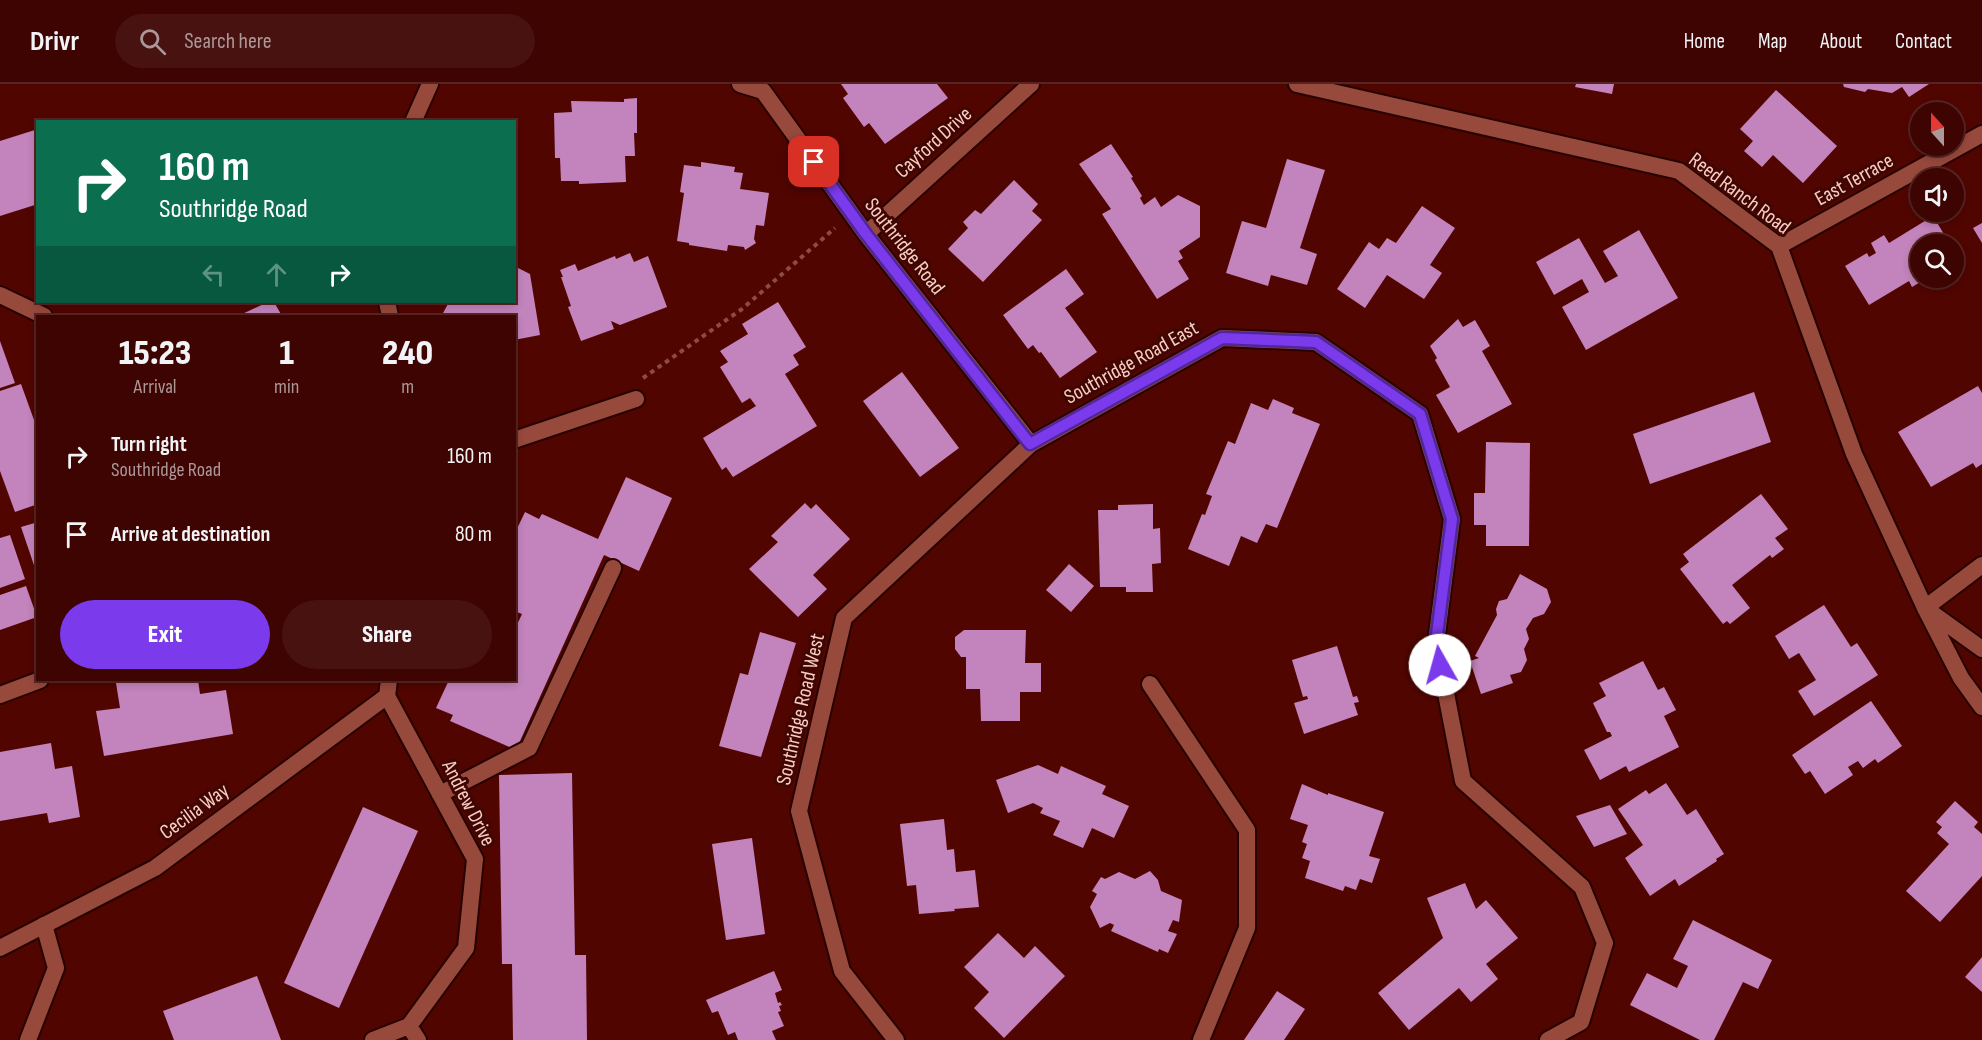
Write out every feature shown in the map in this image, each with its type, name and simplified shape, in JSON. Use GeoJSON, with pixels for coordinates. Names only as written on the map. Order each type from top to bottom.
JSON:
{"type":"FeatureCollection","features":[{"type":"Feature","properties":{"kind":"street"},"geometry":{"type":"LineString","coordinates":[[413,120],[430,84]]}},
{"type":"Feature","properties":{"kind":"street","name":"Southridge Road"},"geometry":{"type":"LineString","coordinates":[[740,84],[763,91],[866,234],[1030,444]]}},
{"type":"Feature","properties":{"kind":"street","name":"Cayford Drive"},"geometry":{"type":"LineString","coordinates":[[866,234],[1031,84]]}},
{"type":"Feature","properties":{"kind":"street","name":"Reed Ranch Road"},"geometry":{"type":"LineString","coordinates":[[1297,84],[1679,171],[1779,246],[1854,454],[1925,608],[1961,678],[1982,707]]}},
{"type":"Feature","properties":{"kind":"street","name":"East Terrace"},"geometry":{"type":"LineString","coordinates":[[1779,246],[1982,134]]}},
{"type":"Feature","properties":{"kind":"street"},"geometry":{"type":"LineString","coordinates":[[0,295],[42,315]]}},
{"type":"Feature","properties":{"kind":"street","name":"Southridge Road East"},"geometry":{"type":"LineString","coordinates":[[1030,444],[1222,338],[1316,342],[1420,414],[1452,519],[1436,642],[1463,781],[1582,887],[1605,943],[1581,1022],[1548,1040]]}},
{"type":"Feature","properties":{"kind":"street"},"geometry":{"type":"LineString","coordinates":[[516,439],[642,393]]}},
{"type":"Feature","properties":{"kind":"street","name":"Southridge Road West"},"geometry":{"type":"LineString","coordinates":[[896,1040],[842,971],[799,811],[844,618],[1030,444]]}},
{"type":"Feature","properties":{"kind":"street"},"geometry":{"type":"LineString","coordinates":[[1925,608],[1982,565]]}},
{"type":"Feature","properties":{"kind":"street"},"geometry":{"type":"LineString","coordinates":[[440,794],[529,748],[613,568]]}},
{"type":"Feature","properties":{"kind":"street","name":"Reed Ranch Road"},"geometry":{"type":"LineString","coordinates":[[1925,608],[1982,649]]}},
{"type":"Feature","properties":{"kind":"street"},"geometry":{"type":"LineString","coordinates":[[0,695],[37,681]]}},
{"type":"Feature","properties":{"kind":"street"},"geometry":{"type":"LineString","coordinates":[[1150,684],[1247,830],[1247,928],[1201,1040]]}},
{"type":"Feature","properties":{"kind":"street","name":"Andrew Drive"},"geometry":{"type":"LineString","coordinates":[[373,1040],[413,1033],[466,948],[475,859],[388,688]]}},
{"type":"Feature","properties":{"kind":"street","name":"Cecilia Way"},"geometry":{"type":"LineString","coordinates":[[0,948],[155,868],[388,688]]}},
{"type":"Feature","properties":{"kind":"street"},"geometry":{"type":"LineString","coordinates":[[28,1040],[56,968],[44,925]]}},
{"type":"Feature","properties":{"kind":"path"},"geometry":{"type":"LineString","coordinates":[[642,393],[643,378],[742,309],[833,228],[866,234]]}},
{"type":"Feature","properties":{"kind":"building"},"geometry":{"type":"Polygon","coordinates":[[[841,84],[937,84],[948,98],[885,144],[869,123],[864,127],[843,98],[848,94],[841,84]]]}},
{"type":"Feature","properties":{"kind":"building"},"geometry":{"type":"Polygon","coordinates":[[[1576,84],[1614,84],[1612,94],[1575,87],[1576,84]]]}},
{"type":"Feature","properties":{"kind":"building"},"geometry":{"type":"Polygon","coordinates":[[[1843,84],[1929,84],[1909,97],[1902,87],[1892,93],[1868,89],[1865,92],[1844,87],[1843,84]]]}},
{"type":"Feature","properties":{"kind":"building"},"geometry":{"type":"Polygon","coordinates":[[[1776,90],[1837,146],[1803,183],[1773,155],[1762,167],[1744,151],[1753,141],[1740,129],[1776,90]]]}},
{"type":"Feature","properties":{"kind":"building"},"geometry":{"type":"Polygon","coordinates":[[[637,98],[635,156],[625,156],[626,182],[579,184],[579,181],[561,181],[560,158],[555,158],[554,113],[572,112],[571,101],[624,102],[624,99],[637,98]]]}},
{"type":"Feature","properties":{"kind":"building"},"geometry":{"type":"Polygon","coordinates":[[[36,130],[36,205],[0,216],[0,141],[36,130]]]}},
{"type":"Feature","properties":{"kind":"building"},"geometry":{"type":"Polygon","coordinates":[[[1111,144],[1133,177],[1131,178],[1142,196],[1140,198],[1144,205],[1155,197],[1161,207],[1178,195],[1200,206],[1200,237],[1179,251],[1183,258],[1178,261],[1189,279],[1157,299],[1102,214],[1111,209],[1079,164],[1111,144]]]}},
{"type":"Feature","properties":{"kind":"building"},"geometry":{"type":"Polygon","coordinates":[[[1287,159],[1325,170],[1300,248],[1317,254],[1307,285],[1271,275],[1268,286],[1226,273],[1242,221],[1266,228],[1287,159]]]}},
{"type":"Feature","properties":{"kind":"building"},"geometry":{"type":"Polygon","coordinates":[[[701,162],[735,167],[734,172],[743,173],[740,189],[769,193],[764,226],[756,225],[754,239],[756,243],[745,250],[744,247],[728,245],[727,251],[677,241],[684,193],[680,192],[684,165],[701,167],[701,162]]]}},
{"type":"Feature","properties":{"kind":"building"},"geometry":{"type":"Polygon","coordinates":[[[1014,180],[1038,204],[1032,211],[1042,220],[983,282],[948,249],[968,228],[963,222],[975,210],[981,214],[1014,180]]]}},
{"type":"Feature","properties":{"kind":"building"},"geometry":{"type":"Polygon","coordinates":[[[1422,206],[1455,228],[1430,265],[1442,273],[1424,299],[1387,275],[1365,308],[1337,289],[1369,242],[1379,249],[1387,238],[1396,243],[1422,206]]]}},
{"type":"Feature","properties":{"kind":"building"},"geometry":{"type":"Polygon","coordinates":[[[1923,222],[1937,222],[1944,234],[1910,234],[1910,283],[1909,281],[1869,305],[1845,266],[1867,253],[1869,257],[1876,253],[1871,243],[1884,235],[1889,243],[1923,222]]]}},
{"type":"Feature","properties":{"kind":"building"},"geometry":{"type":"Polygon","coordinates":[[[1982,223],[1982,243],[1973,228],[1982,223]]]}},
{"type":"Feature","properties":{"kind":"building"},"geometry":{"type":"Polygon","coordinates":[[[1639,230],[1678,298],[1586,350],[1562,307],[1589,292],[1582,279],[1554,295],[1536,262],[1579,238],[1605,283],[1618,276],[1603,251],[1639,230]]]}},
{"type":"Feature","properties":{"kind":"building"},"geometry":{"type":"Polygon","coordinates":[[[630,253],[634,262],[648,256],[667,307],[620,325],[611,321],[614,329],[581,341],[568,307],[571,306],[560,270],[575,264],[578,271],[615,256],[616,259],[630,253]]]}},
{"type":"Feature","properties":{"kind":"building"},"geometry":{"type":"Polygon","coordinates":[[[516,267],[530,274],[540,335],[516,340],[516,315],[442,315],[448,303],[516,303],[516,267]]]}},
{"type":"Feature","properties":{"kind":"building"},"geometry":{"type":"Polygon","coordinates":[[[1066,269],[1084,294],[1065,308],[1097,352],[1060,378],[1041,352],[1039,353],[1033,345],[1028,349],[1003,315],[1066,269]]]}},
{"type":"Feature","properties":{"kind":"building"},"geometry":{"type":"Polygon","coordinates":[[[778,302],[806,347],[793,355],[799,365],[785,374],[817,426],[733,477],[726,467],[722,470],[703,438],[756,406],[750,398],[742,403],[720,367],[728,362],[720,351],[748,334],[742,324],[778,302]]]}},
{"type":"Feature","properties":{"kind":"building"},"geometry":{"type":"Polygon","coordinates":[[[266,303],[275,303],[281,315],[240,315],[266,303]]]}},
{"type":"Feature","properties":{"kind":"building"},"geometry":{"type":"Polygon","coordinates":[[[1458,319],[1463,327],[1475,320],[1490,346],[1482,351],[1512,404],[1458,433],[1436,395],[1450,387],[1430,346],[1458,319]]]}},
{"type":"Feature","properties":{"kind":"building"},"geometry":{"type":"Polygon","coordinates":[[[0,341],[15,383],[0,388],[0,341]]]}},
{"type":"Feature","properties":{"kind":"building"},"geometry":{"type":"Polygon","coordinates":[[[902,372],[959,448],[920,477],[863,401],[902,372]]]}},
{"type":"Feature","properties":{"kind":"building"},"geometry":{"type":"Polygon","coordinates":[[[21,384],[36,425],[36,505],[15,512],[0,471],[0,391],[21,384]]]}},
{"type":"Feature","properties":{"kind":"building"},"geometry":{"type":"Polygon","coordinates":[[[1978,386],[1982,393],[1982,464],[1976,468],[1973,463],[1931,487],[1898,432],[1978,386]]]}},
{"type":"Feature","properties":{"kind":"building"},"geometry":{"type":"Polygon","coordinates":[[[1754,392],[1771,442],[1650,484],[1633,434],[1754,392]]]}},
{"type":"Feature","properties":{"kind":"building"},"geometry":{"type":"Polygon","coordinates":[[[1273,399],[1294,408],[1292,413],[1320,424],[1277,528],[1266,524],[1257,543],[1241,536],[1229,566],[1188,549],[1202,514],[1205,515],[1212,496],[1206,494],[1228,441],[1235,444],[1251,403],[1268,410],[1273,399]]]}},
{"type":"Feature","properties":{"kind":"building"},"geometry":{"type":"Polygon","coordinates":[[[1486,442],[1530,443],[1529,546],[1486,546],[1486,525],[1474,525],[1474,493],[1485,493],[1486,442]]]}},
{"type":"Feature","properties":{"kind":"building"},"geometry":{"type":"Polygon","coordinates":[[[626,477],[672,498],[639,571],[604,555],[516,750],[450,721],[453,715],[436,708],[449,681],[516,681],[516,627],[522,614],[516,612],[516,531],[525,512],[539,519],[542,514],[598,539],[626,477]]]}},
{"type":"Feature","properties":{"kind":"building"},"geometry":{"type":"Polygon","coordinates":[[[1761,494],[1788,529],[1775,538],[1784,549],[1772,558],[1770,555],[1732,585],[1750,608],[1730,624],[1727,621],[1723,624],[1680,569],[1689,562],[1683,554],[1761,494]]]}},
{"type":"Feature","properties":{"kind":"building"},"geometry":{"type":"Polygon","coordinates":[[[805,503],[811,509],[816,504],[850,539],[813,575],[827,589],[798,617],[749,569],[778,542],[771,536],[805,503]]]}},
{"type":"Feature","properties":{"kind":"building"},"geometry":{"type":"Polygon","coordinates":[[[1153,504],[1153,529],[1160,528],[1161,563],[1152,564],[1153,592],[1126,592],[1126,587],[1100,587],[1098,510],[1118,510],[1118,505],[1153,504]]]}},
{"type":"Feature","properties":{"kind":"building"},"geometry":{"type":"Polygon","coordinates":[[[36,523],[36,571],[21,527],[36,523]]]}},
{"type":"Feature","properties":{"kind":"building"},"geometry":{"type":"Polygon","coordinates":[[[10,535],[25,579],[0,588],[0,538],[10,535]]]}},
{"type":"Feature","properties":{"kind":"building"},"geometry":{"type":"Polygon","coordinates":[[[1069,564],[1094,586],[1071,612],[1046,590],[1069,564]]]}},
{"type":"Feature","properties":{"kind":"building"},"geometry":{"type":"Polygon","coordinates":[[[1520,574],[1547,589],[1551,602],[1544,614],[1533,618],[1526,629],[1529,639],[1524,649],[1527,660],[1521,672],[1510,675],[1513,683],[1481,694],[1470,661],[1479,658],[1475,656],[1497,615],[1496,609],[1499,601],[1507,599],[1520,574]]]}},
{"type":"Feature","properties":{"kind":"building"},"geometry":{"type":"Polygon","coordinates":[[[26,586],[36,617],[0,630],[0,595],[26,586]]]}},
{"type":"Feature","properties":{"kind":"building"},"geometry":{"type":"Polygon","coordinates":[[[1824,605],[1851,647],[1857,643],[1878,675],[1814,716],[1798,691],[1816,680],[1799,653],[1789,659],[1775,636],[1824,605]]]}},
{"type":"Feature","properties":{"kind":"building"},"geometry":{"type":"Polygon","coordinates":[[[964,630],[1026,630],[1025,663],[1041,663],[1041,692],[1020,692],[1020,721],[981,721],[980,689],[966,689],[966,657],[961,657],[955,649],[955,637],[964,630]]]}},
{"type":"Feature","properties":{"kind":"building"},"geometry":{"type":"Polygon","coordinates":[[[760,632],[796,643],[761,757],[719,746],[740,673],[748,675],[760,632]]]}},
{"type":"Feature","properties":{"kind":"building"},"geometry":{"type":"Polygon","coordinates":[[[1337,646],[1353,697],[1357,696],[1359,702],[1354,703],[1358,715],[1304,734],[1294,703],[1308,699],[1307,696],[1303,697],[1292,660],[1337,646]]]}},
{"type":"Feature","properties":{"kind":"building"},"geometry":{"type":"Polygon","coordinates":[[[1643,661],[1658,690],[1664,687],[1676,710],[1664,716],[1679,747],[1629,772],[1626,766],[1600,780],[1584,750],[1612,736],[1610,732],[1607,732],[1593,703],[1606,696],[1599,683],[1643,661]]]}},
{"type":"Feature","properties":{"kind":"building"},"geometry":{"type":"Polygon","coordinates":[[[198,681],[200,694],[226,690],[233,734],[104,756],[96,711],[120,708],[116,683],[198,681]]]}},
{"type":"Feature","properties":{"kind":"building"},"geometry":{"type":"Polygon","coordinates":[[[1871,701],[1902,746],[1878,763],[1875,759],[1863,768],[1858,761],[1848,767],[1853,775],[1825,794],[1810,771],[1805,774],[1792,755],[1871,701]]]}},
{"type":"Feature","properties":{"kind":"building"},"geometry":{"type":"Polygon","coordinates":[[[51,743],[55,769],[72,766],[80,817],[49,823],[47,813],[0,821],[0,752],[51,743]]]}},
{"type":"Feature","properties":{"kind":"building"},"geometry":{"type":"Polygon","coordinates":[[[1038,765],[1058,774],[1061,766],[1106,786],[1102,794],[1129,806],[1114,838],[1092,828],[1083,848],[1053,835],[1060,821],[1040,813],[1043,808],[1033,803],[1008,813],[996,780],[1038,765]]]}},
{"type":"Feature","properties":{"kind":"building"},"geometry":{"type":"Polygon","coordinates":[[[572,773],[575,955],[586,955],[587,1040],[513,1040],[512,964],[502,964],[499,775],[572,773]]]}},
{"type":"Feature","properties":{"kind":"building"},"geometry":{"type":"Polygon","coordinates":[[[1666,783],[1687,815],[1696,809],[1724,854],[1679,886],[1675,879],[1650,896],[1625,858],[1643,845],[1618,809],[1646,790],[1649,794],[1666,783]]]}},
{"type":"Feature","properties":{"kind":"building"},"geometry":{"type":"Polygon","coordinates":[[[1302,784],[1328,795],[1328,793],[1384,812],[1369,856],[1380,859],[1372,883],[1360,879],[1356,890],[1345,886],[1343,891],[1305,878],[1310,861],[1302,858],[1307,844],[1302,842],[1308,825],[1290,819],[1302,784]]]}},
{"type":"Feature","properties":{"kind":"building"},"geometry":{"type":"Polygon","coordinates":[[[1955,801],[1978,822],[1974,827],[1982,834],[1982,876],[1940,922],[1906,891],[1949,844],[1937,833],[1942,827],[1936,822],[1955,801]]]}},
{"type":"Feature","properties":{"kind":"building"},"geometry":{"type":"Polygon","coordinates":[[[1610,805],[1627,834],[1594,847],[1576,816],[1610,805]]]}},
{"type":"Feature","properties":{"kind":"building"},"geometry":{"type":"Polygon","coordinates":[[[363,807],[418,831],[339,1008],[284,983],[363,807]]]}},
{"type":"Feature","properties":{"kind":"building"},"geometry":{"type":"Polygon","coordinates":[[[944,819],[947,850],[954,849],[956,872],[975,870],[979,907],[919,914],[916,885],[907,886],[900,824],[944,819]]]}},
{"type":"Feature","properties":{"kind":"building"},"geometry":{"type":"Polygon","coordinates":[[[752,838],[765,934],[726,940],[712,844],[752,838]]]}},
{"type":"Feature","properties":{"kind":"building"},"geometry":{"type":"Polygon","coordinates":[[[1150,871],[1158,880],[1161,891],[1182,900],[1179,922],[1173,920],[1168,931],[1177,934],[1168,953],[1159,949],[1158,952],[1111,931],[1114,925],[1110,923],[1100,928],[1090,907],[1097,894],[1092,891],[1101,877],[1105,879],[1119,872],[1135,879],[1150,871]]]}},
{"type":"Feature","properties":{"kind":"building"},"geometry":{"type":"Polygon","coordinates":[[[1465,883],[1476,909],[1486,900],[1518,938],[1486,964],[1498,979],[1471,1002],[1459,988],[1409,1030],[1378,993],[1443,938],[1427,898],[1465,883]]]}},
{"type":"Feature","properties":{"kind":"building"},"geometry":{"type":"Polygon","coordinates":[[[1693,920],[1772,960],[1758,989],[1743,982],[1714,1040],[1700,1040],[1630,1005],[1647,973],[1677,988],[1688,966],[1673,959],[1693,920]]]}},
{"type":"Feature","properties":{"kind":"building"},"geometry":{"type":"Polygon","coordinates":[[[998,933],[1024,958],[1035,946],[1065,976],[1004,1038],[974,1008],[989,992],[964,967],[998,933]]]}},
{"type":"Feature","properties":{"kind":"building"},"geometry":{"type":"Polygon","coordinates":[[[1982,957],[1982,992],[1965,977],[1982,957]]]}},
{"type":"Feature","properties":{"kind":"building"},"geometry":{"type":"Polygon","coordinates":[[[774,971],[782,990],[775,993],[778,1003],[782,1005],[779,1006],[781,1011],[778,1012],[784,1026],[772,1031],[776,1040],[738,1040],[735,1032],[728,1035],[718,1011],[712,1013],[706,1000],[774,971]]]}},
{"type":"Feature","properties":{"kind":"building"},"geometry":{"type":"Polygon","coordinates":[[[257,976],[281,1040],[174,1040],[163,1011],[257,976]]]}},
{"type":"Feature","properties":{"kind":"building"},"geometry":{"type":"Polygon","coordinates":[[[1277,991],[1305,1009],[1284,1040],[1244,1040],[1277,991]]]}},
{"type":"Feature","properties":{"kind":"route"},"geometry":{"type":"LineString","coordinates":[[814,162],[866,234],[1030,444],[1222,338],[1316,342],[1420,414],[1452,519],[1436,642],[1440,665]]}}]}
